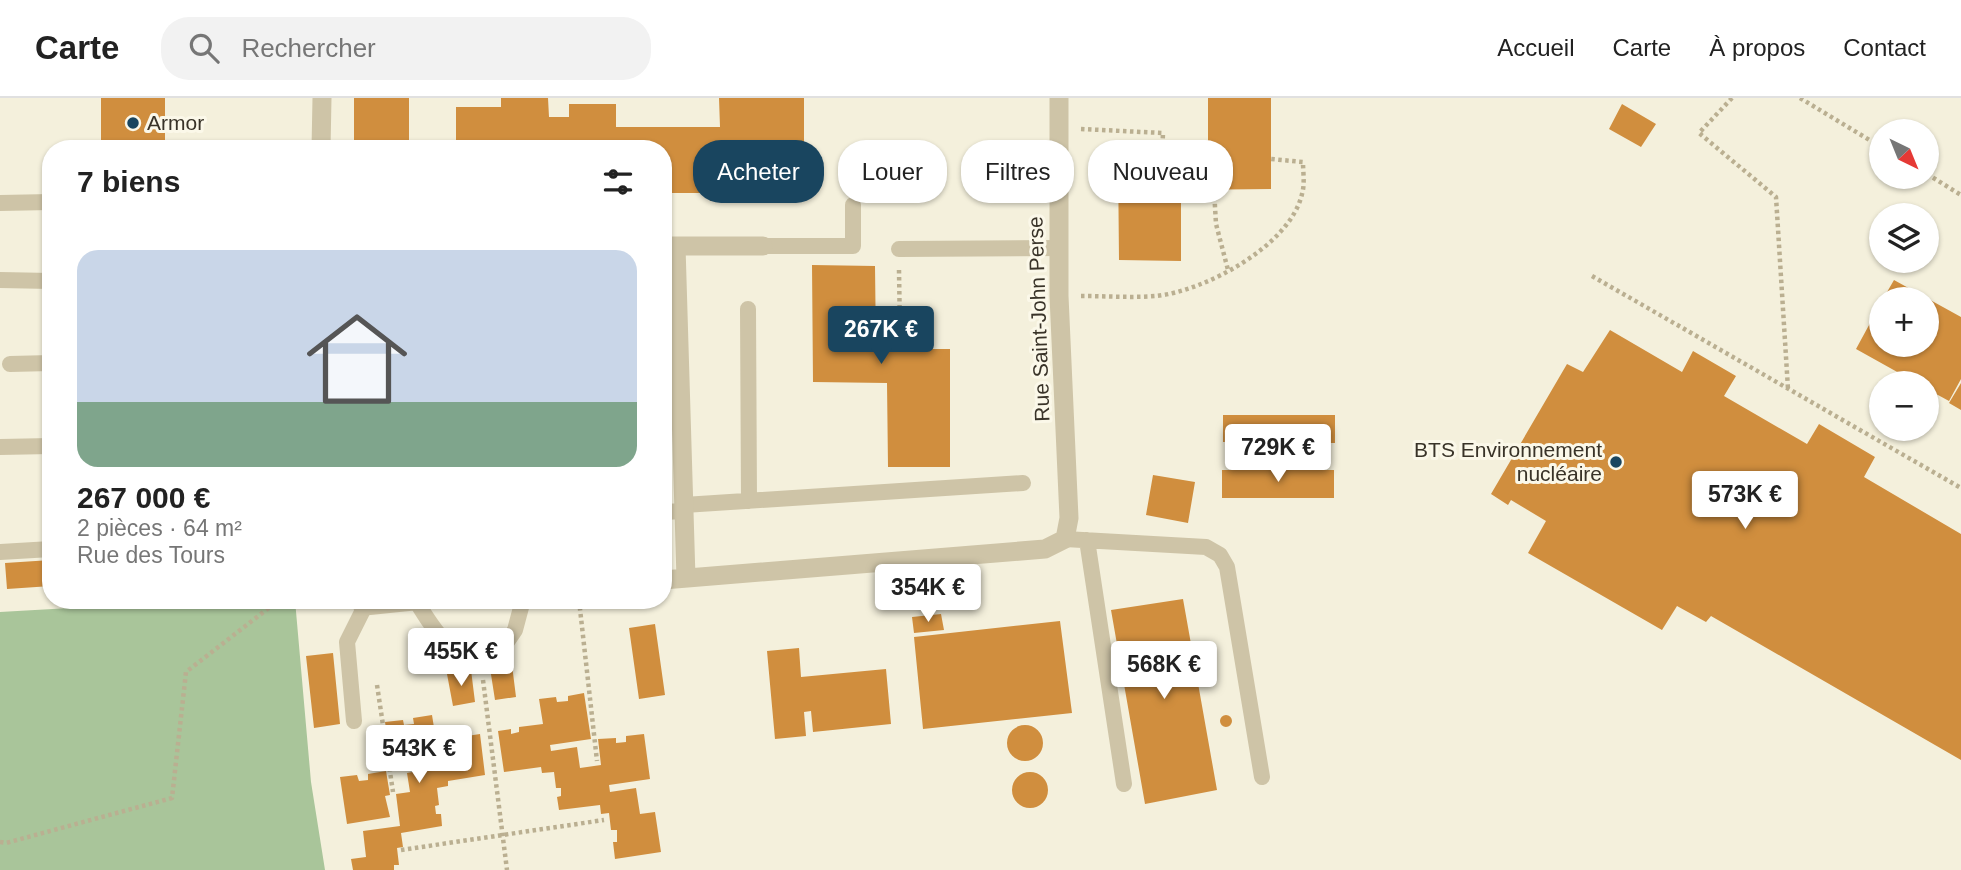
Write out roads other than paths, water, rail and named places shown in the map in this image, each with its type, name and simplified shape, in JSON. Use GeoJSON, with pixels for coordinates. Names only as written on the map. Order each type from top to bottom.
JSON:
{"type":"FeatureCollection","features":[{"type":"Feature","properties":{"kind":"street"},"geometry":{"type":"LineString","coordinates":[[321,140],[322,98]]}},
{"type":"Feature","properties":{"kind":"street","name":"Rue Saint-John Perse"},"geometry":{"type":"LineString","coordinates":[[1059,98],[1059,296],[1069,518],[1065,539]]}},
{"type":"Feature","properties":{"kind":"street"},"geometry":{"type":"LineString","coordinates":[[672,246],[763,246]]}},
{"type":"Feature","properties":{"kind":"street"},"geometry":{"type":"LineString","coordinates":[[672,298],[686,578]]}},
{"type":"Feature","properties":{"kind":"street"},"geometry":{"type":"LineString","coordinates":[[672,579],[1045,549],[1065,539]]}},
{"type":"Feature","properties":{"kind":"lane"},"geometry":{"type":"LineString","coordinates":[[0,203],[42,202]]}},
{"type":"Feature","properties":{"kind":"lane"},"geometry":{"type":"LineString","coordinates":[[763,246],[853,246],[853,205]]}},
{"type":"Feature","properties":{"kind":"lane"},"geometry":{"type":"LineString","coordinates":[[899,249],[1060,248]]}},
{"type":"Feature","properties":{"kind":"lane"},"geometry":{"type":"LineString","coordinates":[[0,280],[42,281]]}},
{"type":"Feature","properties":{"kind":"lane"},"geometry":{"type":"LineString","coordinates":[[748,309],[749,501]]}},
{"type":"Feature","properties":{"kind":"lane"},"geometry":{"type":"LineString","coordinates":[[10,364],[42,363]]}},
{"type":"Feature","properties":{"kind":"lane"},"geometry":{"type":"LineString","coordinates":[[0,447],[42,446]]}},
{"type":"Feature","properties":{"kind":"lane"},"geometry":{"type":"LineString","coordinates":[[672,510],[749,501],[1023,483]]}},
{"type":"Feature","properties":{"kind":"lane"},"geometry":{"type":"LineString","coordinates":[[1065,539],[1206,547],[1220,555],[1227,567],[1262,777]]}},
{"type":"Feature","properties":{"kind":"lane"},"geometry":{"type":"LineString","coordinates":[[1087,540],[1124,784]]}},
{"type":"Feature","properties":{"kind":"lane"},"geometry":{"type":"LineString","coordinates":[[0,552],[42,550]]}},
{"type":"Feature","properties":{"kind":"lane"},"geometry":{"type":"LineString","coordinates":[[354,721],[347,642],[359,609]]}},
{"type":"Feature","properties":{"kind":"lane"},"geometry":{"type":"LineString","coordinates":[[421,609],[438,636],[461,654],[481,660],[502,649],[515,630],[521,609]]}},
{"type":"Feature","properties":{"kind":"place","name":"Armor"},"geometry":{"type":"Point","coordinates":[133,123]}},
{"type":"Feature","properties":{"kind":"place","name":"BTS Environnement nucléaire"},"geometry":{"type":"Point","coordinates":[1616,462]}}]}
